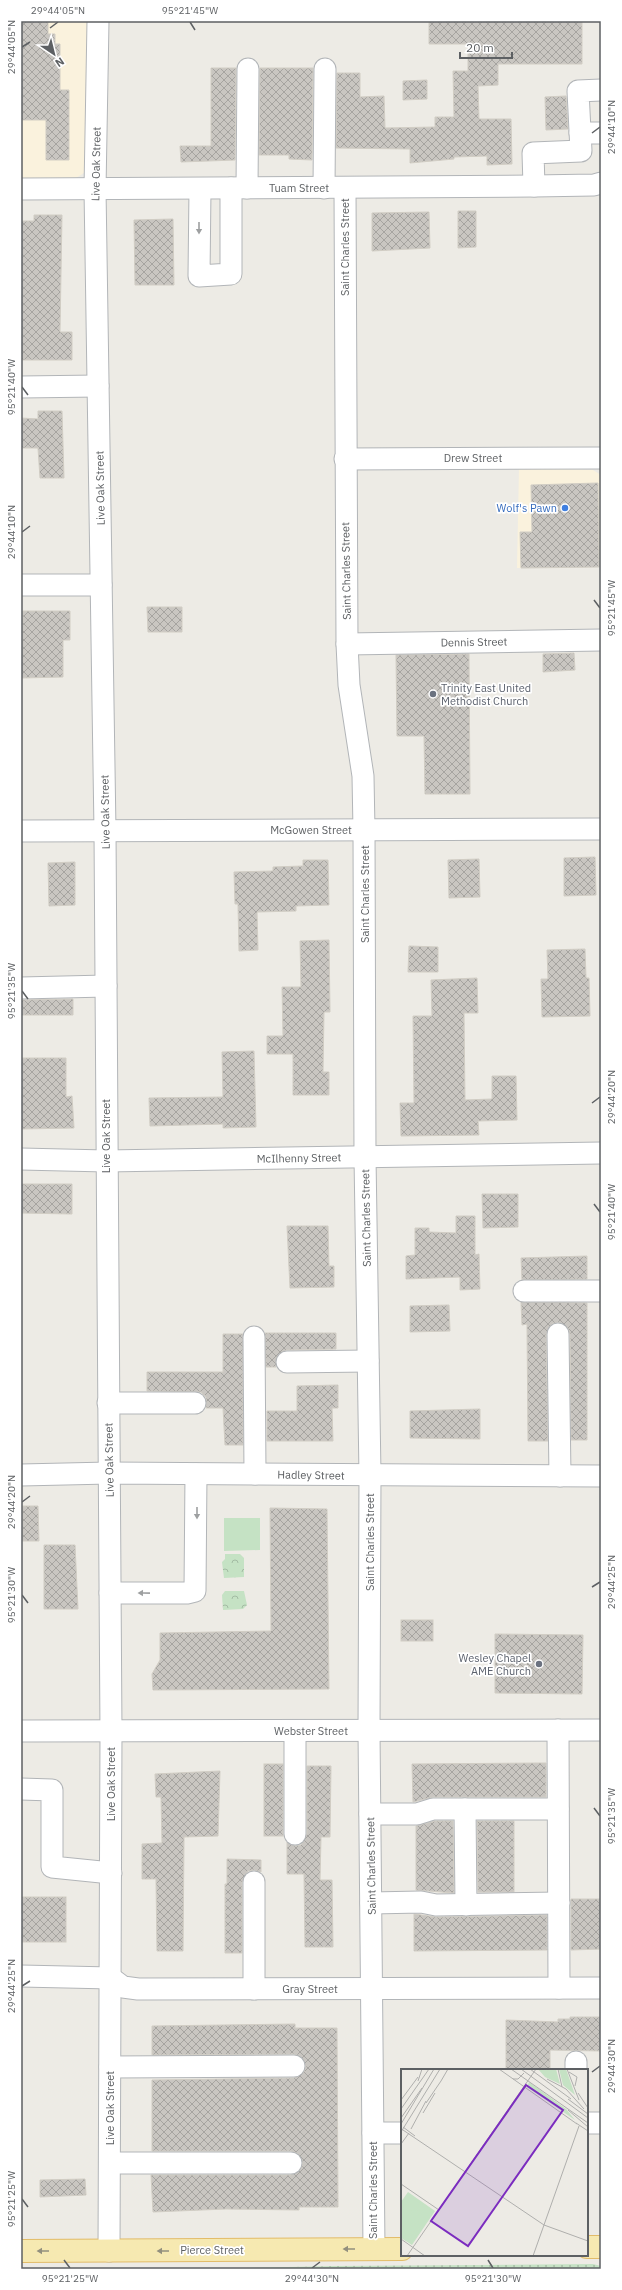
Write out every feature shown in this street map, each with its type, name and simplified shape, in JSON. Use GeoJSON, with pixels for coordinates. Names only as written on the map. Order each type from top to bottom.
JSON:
{"type":"FeatureCollection","features":[{"type":"Feature","properties":{"kind":"main road"},"geometry":{"type":"LineString","coordinates":[[588,2247],[601,2246]]}},
{"type":"Feature","properties":{"kind":"main road","name":"Pierce Street"},"geometry":{"type":"LineString","coordinates":[[21,2251],[401,2249]]}},
{"type":"Feature","properties":{"kind":"street","name":"Live Oak Street"},"geometry":{"type":"LineString","coordinates":[[98,21],[95,189],[105,831],[111,1732],[109,2251]]}},
{"type":"Feature","properties":{"kind":"street"},"geometry":{"type":"LineString","coordinates":[[200,189],[199,276],[232,274],[248,69]]}},
{"type":"Feature","properties":{"kind":"street","name":"Saint Charles Street"},"geometry":{"type":"LineString","coordinates":[[325,69],[334,188],[345,459],[346,644],[349,684],[363,776],[365,1157],[370,1475],[369,1731],[374,2249]]}},
{"type":"Feature","properties":{"kind":"street"},"geometry":{"type":"LineString","coordinates":[[534,186],[533,153],[581,151],[578,91],[601,90]]}},
{"type":"Feature","properties":{"kind":"street"},"geometry":{"type":"LineString","coordinates":[[580,133],[601,133]]}},
{"type":"Feature","properties":{"kind":"street"},"geometry":{"type":"LineString","coordinates":[[569,152],[571,186]]}},
{"type":"Feature","properties":{"kind":"street","name":"Tuam Street"},"geometry":{"type":"LineString","coordinates":[[21,189],[571,186],[594,185],[601,183]]}},
{"type":"Feature","properties":{"kind":"street"},"geometry":{"type":"LineString","coordinates":[[21,387],[98,386]]}},
{"type":"Feature","properties":{"kind":"street","name":"Drew Street"},"geometry":{"type":"LineString","coordinates":[[345,459],[601,458]]}},
{"type":"Feature","properties":{"kind":"street"},"geometry":{"type":"LineString","coordinates":[[21,585],[101,585]]}},
{"type":"Feature","properties":{"kind":"street","name":"Dennis Street"},"geometry":{"type":"LineString","coordinates":[[346,644],[601,640]]}},
{"type":"Feature","properties":{"kind":"street","name":"McGowen Street"},"geometry":{"type":"LineString","coordinates":[[21,831],[601,829]]}},
{"type":"Feature","properties":{"kind":"street"},"geometry":{"type":"LineString","coordinates":[[21,988],[106,986]]}},
{"type":"Feature","properties":{"kind":"street","name":"McIlhenny Street"},"geometry":{"type":"LineString","coordinates":[[21,1159],[106,1161],[601,1154]]}},
{"type":"Feature","properties":{"kind":"street"},"geometry":{"type":"LineString","coordinates":[[524,1291],[601,1291]]}},
{"type":"Feature","properties":{"kind":"street"},"geometry":{"type":"LineString","coordinates":[[558,1334],[560,1476]]}},
{"type":"Feature","properties":{"kind":"street"},"geometry":{"type":"LineString","coordinates":[[254,1337],[255,1474]]}},
{"type":"Feature","properties":{"kind":"street"},"geometry":{"type":"LineString","coordinates":[[287,1362],[368,1361]]}},
{"type":"Feature","properties":{"kind":"street"},"geometry":{"type":"LineString","coordinates":[[108,1403],[195,1403]]}},
{"type":"Feature","properties":{"kind":"street","name":"Hadley Street"},"geometry":{"type":"LineString","coordinates":[[21,1475],[109,1473],[601,1476]]}},
{"type":"Feature","properties":{"kind":"street"},"geometry":{"type":"LineString","coordinates":[[110,1593],[187,1594],[195,1591],[196,1474]]}},
{"type":"Feature","properties":{"kind":"street"},"geometry":{"type":"LineString","coordinates":[[558,1730],[559,1988]]}},
{"type":"Feature","properties":{"kind":"street","name":"Webster Street"},"geometry":{"type":"LineString","coordinates":[[21,1731],[601,1730]]}},
{"type":"Feature","properties":{"kind":"street"},"geometry":{"type":"LineString","coordinates":[[295,1731],[295,1834]]}},
{"type":"Feature","properties":{"kind":"street"},"geometry":{"type":"LineString","coordinates":[[21,1789],[52,1790],[52,1868],[111,1873]]}},
{"type":"Feature","properties":{"kind":"street"},"geometry":{"type":"LineString","coordinates":[[370,1814],[417,1814],[433,1809],[558,1809]]}},
{"type":"Feature","properties":{"kind":"street"},"geometry":{"type":"LineString","coordinates":[[465,1809],[466,1905]]}},
{"type":"Feature","properties":{"kind":"street"},"geometry":{"type":"LineString","coordinates":[[254,1882],[254,1989]]}},
{"type":"Feature","properties":{"kind":"street"},"geometry":{"type":"LineString","coordinates":[[371,1903],[421,1902],[436,1905],[466,1905],[559,1903]]}},
{"type":"Feature","properties":{"kind":"street","name":"Gray Street"},"geometry":{"type":"LineString","coordinates":[[21,1976],[111,1978],[123,1986],[138,1989],[372,1990],[601,1988]]}},
{"type":"Feature","properties":{"kind":"street"},"geometry":{"type":"LineString","coordinates":[[110,2067],[294,2066]]}},
{"type":"Feature","properties":{"kind":"street"},"geometry":{"type":"LineString","coordinates":[[588,2123],[601,2123]]}},
{"type":"Feature","properties":{"kind":"street"},"geometry":{"type":"LineString","coordinates":[[373,2132],[401,2133]]}},
{"type":"Feature","properties":{"kind":"street"},"geometry":{"type":"LineString","coordinates":[[110,2163],[291,2163]]}},
{"type":"Feature","properties":{"kind":"shaded area"},"geometry":{"type":"Polygon","coordinates":[[[21,21],[90,21],[87,171],[76,178],[21,178],[21,21]]]}},
{"type":"Feature","properties":{"kind":"shaded area","name":"Wolf's Pawn"},"geometry":{"type":"Polygon","coordinates":[[[519,468],[593,470],[601,475],[601,567],[517,568],[519,468]]]}},
{"type":"Feature","properties":{"kind":"green space"},"geometry":{"type":"Polygon","coordinates":[[[224,1518],[260,1518],[260,1550],[224,1551],[224,1518]]]}},
{"type":"Feature","properties":{"kind":"green space"},"geometry":{"type":"Polygon","coordinates":[[[225,1554],[240,1554],[244,1558],[244,1577],[224,1578],[222,1562],[225,1559],[225,1554]]]}},
{"type":"Feature","properties":{"kind":"green space"},"geometry":{"type":"Polygon","coordinates":[[[225,1591],[244,1591],[247,1605],[243,1609],[223,1610],[222,1595],[225,1591]]]}},
{"type":"Feature","properties":{"kind":"green space"},"geometry":{"type":"Polygon","coordinates":[[[593,2264],[601,2266],[601,2269],[205,2269],[335,2266],[593,2264]]]}},
{"type":"Feature","properties":{"kind":"building"},"geometry":{"type":"Polygon","coordinates":[[[21,21],[48,21],[48,34],[55,34],[55,44],[60,44],[60,90],[69,90],[69,160],[46,160],[46,120],[21,120],[21,21]]]}},
{"type":"Feature","properties":{"kind":"building"},"geometry":{"type":"Polygon","coordinates":[[[429,21],[582,21],[582,64],[498,64],[498,85],[478,86],[479,119],[511,119],[512,164],[487,165],[487,156],[454,157],[454,159],[410,163],[410,149],[336,148],[337,73],[360,73],[360,97],[384,96],[385,128],[435,127],[435,117],[454,117],[453,71],[468,71],[468,44],[429,44],[429,21]]]}},
{"type":"Feature","properties":{"kind":"building"},"geometry":{"type":"Polygon","coordinates":[[[211,68],[236,68],[235,160],[181,162],[180,146],[211,146],[211,68]]]}},
{"type":"Feature","properties":{"kind":"building"},"geometry":{"type":"Polygon","coordinates":[[[260,68],[313,68],[312,160],[289,159],[289,155],[259,155],[260,68]]]}},
{"type":"Feature","properties":{"kind":"building"},"geometry":{"type":"Polygon","coordinates":[[[427,80],[427,99],[403,100],[403,81],[427,80]]]}},
{"type":"Feature","properties":{"kind":"building"},"geometry":{"type":"Polygon","coordinates":[[[566,96],[568,129],[546,130],[545,97],[566,96]]]}},
{"type":"Feature","properties":{"kind":"building"},"geometry":{"type":"Polygon","coordinates":[[[458,211],[476,211],[476,247],[458,248],[458,211]]]}},
{"type":"Feature","properties":{"kind":"building"},"geometry":{"type":"Polygon","coordinates":[[[429,212],[430,248],[372,251],[372,213],[429,212]]]}},
{"type":"Feature","properties":{"kind":"building"},"geometry":{"type":"Polygon","coordinates":[[[34,215],[62,215],[60,332],[72,332],[72,360],[21,360],[21,221],[34,221],[34,215]]]}},
{"type":"Feature","properties":{"kind":"building"},"geometry":{"type":"Polygon","coordinates":[[[173,219],[174,285],[135,285],[134,220],[173,219]]]}},
{"type":"Feature","properties":{"kind":"building"},"geometry":{"type":"Polygon","coordinates":[[[38,411],[62,411],[64,478],[40,478],[38,448],[21,448],[21,418],[38,419],[38,411]]]}},
{"type":"Feature","properties":{"kind":"building","name":"Wolf's Pawn"},"geometry":{"type":"Polygon","coordinates":[[[598,483],[599,567],[521,568],[520,532],[532,532],[531,485],[598,483]]]}},
{"type":"Feature","properties":{"kind":"building"},"geometry":{"type":"Polygon","coordinates":[[[147,607],[182,607],[182,632],[148,632],[147,607]]]}},
{"type":"Feature","properties":{"kind":"building"},"geometry":{"type":"Polygon","coordinates":[[[23,611],[70,611],[70,640],[63,640],[63,677],[21,678],[23,611]]]}},
{"type":"Feature","properties":{"kind":"building"},"geometry":{"type":"Polygon","coordinates":[[[574,653],[575,670],[543,672],[543,654],[574,653]]]}},
{"type":"Feature","properties":{"kind":"building","name":"Trinity East United Methodist Church"},"geometry":{"type":"Polygon","coordinates":[[[469,654],[470,794],[425,794],[424,736],[397,736],[396,655],[469,654]]]}},
{"type":"Feature","properties":{"kind":"building"},"geometry":{"type":"Polygon","coordinates":[[[595,857],[596,895],[564,896],[564,858],[595,857]]]}},
{"type":"Feature","properties":{"kind":"building"},"geometry":{"type":"Polygon","coordinates":[[[479,859],[480,897],[449,898],[448,860],[479,859]]]}},
{"type":"Feature","properties":{"kind":"building"},"geometry":{"type":"Polygon","coordinates":[[[303,860],[328,860],[329,905],[296,906],[296,911],[257,912],[258,950],[239,951],[238,904],[235,904],[234,872],[273,871],[273,867],[303,866],[303,860]]]}},
{"type":"Feature","properties":{"kind":"building"},"geometry":{"type":"Polygon","coordinates":[[[75,862],[75,905],[49,906],[48,863],[75,862]]]}},
{"type":"Feature","properties":{"kind":"building"},"geometry":{"type":"Polygon","coordinates":[[[329,940],[330,1012],[324,1012],[323,1072],[329,1072],[329,1095],[293,1095],[293,1054],[267,1054],[267,1036],[283,1036],[282,987],[301,987],[300,941],[329,940]]]}},
{"type":"Feature","properties":{"kind":"building"},"geometry":{"type":"Polygon","coordinates":[[[409,946],[438,947],[438,972],[408,972],[409,946]]]}},
{"type":"Feature","properties":{"kind":"building"},"geometry":{"type":"Polygon","coordinates":[[[585,949],[586,978],[589,978],[590,1016],[542,1017],[541,979],[548,979],[547,950],[585,949]]]}},
{"type":"Feature","properties":{"kind":"building"},"geometry":{"type":"Polygon","coordinates":[[[477,978],[478,1013],[464,1013],[465,1100],[492,1099],[492,1076],[516,1076],[517,1120],[478,1121],[479,1135],[401,1136],[400,1103],[414,1103],[413,1016],[432,1016],[431,980],[477,978]]]}},
{"type":"Feature","properties":{"kind":"building"},"geometry":{"type":"Polygon","coordinates":[[[73,999],[73,1015],[21,1015],[21,1000],[73,999]]]}},
{"type":"Feature","properties":{"kind":"building"},"geometry":{"type":"Polygon","coordinates":[[[254,1051],[256,1127],[223,1128],[223,1124],[150,1126],[149,1098],[223,1097],[222,1052],[254,1051]]]}},
{"type":"Feature","properties":{"kind":"building"},"geometry":{"type":"Polygon","coordinates":[[[21,1058],[66,1058],[66,1097],[72,1096],[74,1128],[21,1129],[21,1058]]]}},
{"type":"Feature","properties":{"kind":"building"},"geometry":{"type":"Polygon","coordinates":[[[21,1184],[72,1184],[72,1214],[21,1213],[21,1184]]]}},
{"type":"Feature","properties":{"kind":"building"},"geometry":{"type":"Polygon","coordinates":[[[482,1194],[518,1194],[518,1227],[483,1228],[482,1194]]]}},
{"type":"Feature","properties":{"kind":"building"},"geometry":{"type":"Polygon","coordinates":[[[456,1216],[475,1216],[475,1255],[479,1254],[480,1289],[460,1290],[460,1277],[406,1279],[406,1256],[415,1255],[415,1228],[429,1228],[429,1232],[456,1233],[456,1216]]]}},
{"type":"Feature","properties":{"kind":"building"},"geometry":{"type":"Polygon","coordinates":[[[287,1226],[328,1226],[329,1266],[334,1266],[334,1287],[290,1288],[287,1226]]]}},
{"type":"Feature","properties":{"kind":"building"},"geometry":{"type":"Polygon","coordinates":[[[587,1256],[587,1279],[522,1280],[521,1258],[587,1256]]]}},
{"type":"Feature","properties":{"kind":"building"},"geometry":{"type":"Polygon","coordinates":[[[521,1302],[587,1303],[587,1440],[571,1440],[570,1334],[568,1328],[558,1322],[552,1324],[546,1334],[548,1441],[528,1441],[527,1324],[522,1325],[521,1302]]]}},
{"type":"Feature","properties":{"kind":"building"},"geometry":{"type":"Polygon","coordinates":[[[449,1305],[450,1331],[410,1332],[410,1306],[449,1305]]]}},
{"type":"Feature","properties":{"kind":"building"},"geometry":{"type":"Polygon","coordinates":[[[265,1333],[336,1333],[336,1349],[286,1350],[277,1356],[276,1367],[266,1367],[265,1333]]]}},
{"type":"Feature","properties":{"kind":"building"},"geometry":{"type":"Polygon","coordinates":[[[223,1334],[243,1334],[243,1445],[225,1445],[223,1408],[206,1408],[206,1397],[201,1392],[147,1391],[147,1372],[223,1372],[223,1334]]]}},
{"type":"Feature","properties":{"kind":"building"},"geometry":{"type":"Polygon","coordinates":[[[338,1385],[338,1408],[332,1408],[333,1441],[267,1441],[267,1411],[297,1411],[297,1386],[338,1385]]]}},
{"type":"Feature","properties":{"kind":"building"},"geometry":{"type":"Polygon","coordinates":[[[480,1409],[480,1439],[410,1438],[410,1411],[480,1409]]]}},
{"type":"Feature","properties":{"kind":"building"},"geometry":{"type":"Polygon","coordinates":[[[22,1506],[38,1506],[39,1541],[22,1541],[22,1506]]]}},
{"type":"Feature","properties":{"kind":"building"},"geometry":{"type":"Polygon","coordinates":[[[270,1508],[327,1509],[329,1689],[153,1690],[152,1674],[160,1660],[160,1633],[271,1631],[270,1508]]]}},
{"type":"Feature","properties":{"kind":"building"},"geometry":{"type":"Polygon","coordinates":[[[44,1545],[75,1545],[78,1609],[44,1609],[44,1545]]]}},
{"type":"Feature","properties":{"kind":"building"},"geometry":{"type":"Polygon","coordinates":[[[401,1620],[433,1620],[433,1641],[401,1641],[401,1620]]]}},
{"type":"Feature","properties":{"kind":"building","name":"Wesley Chapel AME Church"},"geometry":{"type":"Polygon","coordinates":[[[495,1634],[583,1635],[582,1694],[495,1693],[495,1634]]]}},
{"type":"Feature","properties":{"kind":"building"},"geometry":{"type":"Polygon","coordinates":[[[546,1763],[546,1797],[433,1797],[413,1802],[412,1764],[546,1763]]]}},
{"type":"Feature","properties":{"kind":"building"},"geometry":{"type":"Polygon","coordinates":[[[264,1764],[283,1764],[283,1836],[264,1836],[264,1764]]]}},
{"type":"Feature","properties":{"kind":"building"},"geometry":{"type":"Polygon","coordinates":[[[307,1766],[331,1766],[330,1837],[321,1837],[320,1880],[332,1880],[333,1947],[305,1947],[304,1874],[287,1874],[287,1842],[295,1846],[301,1845],[307,1834],[307,1766]]]}},
{"type":"Feature","properties":{"kind":"building"},"geometry":{"type":"Polygon","coordinates":[[[220,1771],[218,1836],[184,1837],[183,1951],[157,1951],[156,1879],[142,1879],[142,1844],[162,1843],[161,1797],[156,1797],[155,1774],[220,1771]]]}},
{"type":"Feature","properties":{"kind":"building"},"geometry":{"type":"Polygon","coordinates":[[[435,1821],[453,1821],[454,1893],[416,1890],[416,1826],[435,1821]]]}},
{"type":"Feature","properties":{"kind":"building"},"geometry":{"type":"Polygon","coordinates":[[[477,1821],[514,1821],[514,1892],[478,1892],[477,1821]]]}},
{"type":"Feature","properties":{"kind":"building"},"geometry":{"type":"Polygon","coordinates":[[[227,1859],[261,1860],[261,1872],[254,1870],[248,1871],[242,1882],[242,1953],[225,1953],[225,1884],[227,1884],[227,1859]]]}},
{"type":"Feature","properties":{"kind":"building"},"geometry":{"type":"Polygon","coordinates":[[[21,1897],[66,1897],[66,1942],[21,1942],[21,1897]]]}},
{"type":"Feature","properties":{"kind":"building"},"geometry":{"type":"Polygon","coordinates":[[[571,1899],[600,1899],[601,1949],[571,1950],[571,1899]]]}},
{"type":"Feature","properties":{"kind":"building"},"geometry":{"type":"Polygon","coordinates":[[[414,1914],[436,1917],[547,1915],[547,1950],[414,1951],[414,1914]]]}},
{"type":"Feature","properties":{"kind":"building"},"geometry":{"type":"Polygon","coordinates":[[[570,2017],[601,2017],[601,2051],[550,2050],[550,2069],[506,2069],[506,2020],[558,2022],[558,2019],[570,2019],[570,2017]]]}},
{"type":"Feature","properties":{"kind":"building"},"geometry":{"type":"Polygon","coordinates":[[[295,2024],[295,2028],[337,2028],[338,2207],[299,2207],[299,2210],[226,2209],[153,2212],[151,2175],[291,2175],[301,2169],[303,2163],[297,2153],[291,2151],[152,2151],[152,2080],[294,2078],[304,2072],[306,2066],[300,2056],[294,2054],[152,2055],[152,2026],[295,2024]]]}},
{"type":"Feature","properties":{"kind":"building"},"geometry":{"type":"Polygon","coordinates":[[[85,2179],[86,2195],[40,2197],[40,2180],[85,2179]]]}},
{"type":"Feature","properties":{"kind":"place","name":"Wolf's Pawn"},"geometry":{"type":"Point","coordinates":[565,508]}},
{"type":"Feature","properties":{"kind":"place","name":"Trinity East United Methodist Church"},"geometry":{"type":"Point","coordinates":[433,694]}},
{"type":"Feature","properties":{"kind":"place","name":"Wesley Chapel AME Church"},"geometry":{"type":"Point","coordinates":[539,1664]}}]}
